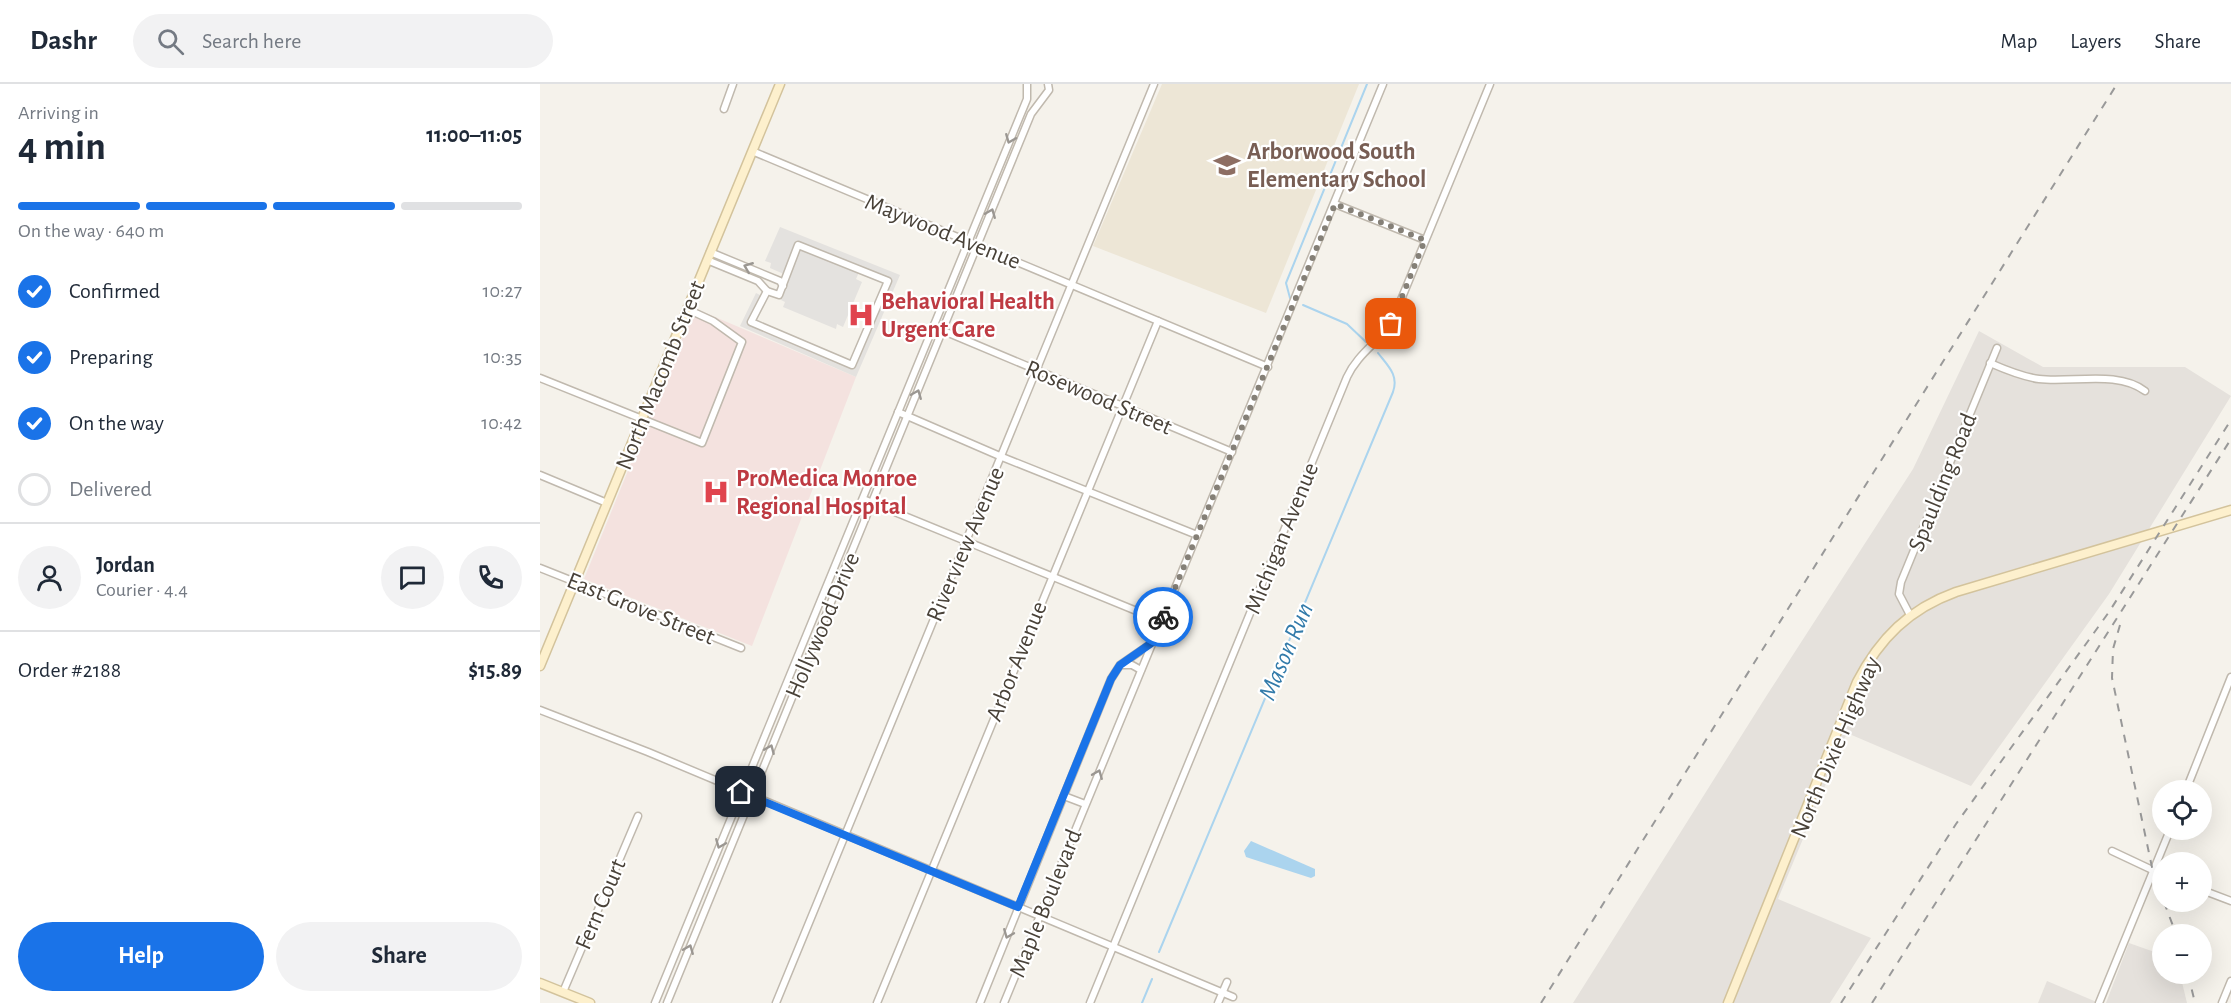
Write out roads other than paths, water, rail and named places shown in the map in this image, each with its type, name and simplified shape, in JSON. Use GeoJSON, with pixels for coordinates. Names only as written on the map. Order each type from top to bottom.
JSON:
{"type":"FeatureCollection","features":[{"type":"Feature","properties":{"kind":"main road","name":"North Macomb Street"},"geometry":{"type":"LineString","coordinates":[[540,666],[780,84]]}},
{"type":"Feature","properties":{"kind":"main road","name":"North Dixie Highway"},"geometry":{"type":"LineString","coordinates":[[1728,1003],[1857,682],[1880,644],[1910,615],[1930,602],[1956,592],[2231,510]]}},
{"type":"Feature","properties":{"kind":"main road"},"geometry":{"type":"LineString","coordinates":[[540,982],[590,1003]]}},
{"type":"Feature","properties":{"kind":"street"},"geometry":{"type":"LineString","coordinates":[[724,109],[733,84]]}},
{"type":"Feature","properties":{"kind":"street","name":"Hollywood Drive"},"geometry":{"type":"LineString","coordinates":[[655,1003],[1027,99],[1027,84]]}},
{"type":"Feature","properties":{"kind":"street","name":"Hollywood Drive"},"geometry":{"type":"LineString","coordinates":[[667,1003],[1031,114],[1046,96],[1049,90],[1048,84]]}},
{"type":"Feature","properties":{"kind":"street","name":"Riverview Avenue"},"geometry":{"type":"LineString","coordinates":[[776,1003],[843,835],[1002,457],[1154,84]]}},
{"type":"Feature","properties":{"kind":"street","name":"Maple Boulevard"},"geometry":{"type":"LineString","coordinates":[[1004,1003],[1383,84]]}},
{"type":"Feature","properties":{"kind":"street","name":"Michigan Avenue"},"geometry":{"type":"LineString","coordinates":[[1090,1003],[1347,377],[1354,362],[1380,338],[1391,324],[1490,84]]}},
{"type":"Feature","properties":{"kind":"street","name":"Maywood Avenue"},"geometry":{"type":"LineString","coordinates":[[752,152],[1268,367]]}},
{"type":"Feature","properties":{"kind":"street"},"geometry":{"type":"LineString","coordinates":[[1335,204],[1425,240]]}},
{"type":"Feature","properties":{"kind":"street"},"geometry":{"type":"LineString","coordinates":[[709,256],[758,281],[767,291],[779,296],[798,245],[888,281],[852,365],[751,322],[767,291]]}},
{"type":"Feature","properties":{"kind":"street"},"geometry":{"type":"LineString","coordinates":[[709,256],[780,281],[783,286]]}},
{"type":"Feature","properties":{"kind":"street"},"geometry":{"type":"LineString","coordinates":[[540,378],[702,443],[742,342],[713,321],[687,309]]}},
{"type":"Feature","properties":{"kind":"street","name":"Arbor Avenue"},"geometry":{"type":"LineString","coordinates":[[878,1003],[930,869],[1125,408],[1158,321]]}},
{"type":"Feature","properties":{"kind":"street","name":"Rosewood Street"},"geometry":{"type":"LineString","coordinates":[[933,327],[1232,452]]}},
{"type":"Feature","properties":{"kind":"street","name":"Spaulding Road"},"geometry":{"type":"LineString","coordinates":[[1910,615],[1899,594],[1901,582],[1997,348]]}},
{"type":"Feature","properties":{"kind":"street"},"geometry":{"type":"LineString","coordinates":[[1990,363],[2031,378],[2117,380],[2135,385],[2145,391]]}},
{"type":"Feature","properties":{"kind":"street"},"geometry":{"type":"LineString","coordinates":[[898,412],[1002,457],[1197,535]]}},
{"type":"Feature","properties":{"kind":"street"},"geometry":{"type":"LineString","coordinates":[[540,475],[607,502]]}},
{"type":"Feature","properties":{"kind":"street"},"geometry":{"type":"LineString","coordinates":[[863,499],[1161,621]]}},
{"type":"Feature","properties":{"kind":"street","name":"East Grove Street"},"geometry":{"type":"LineString","coordinates":[[540,568],[741,648]]}},
{"type":"Feature","properties":{"kind":"street","name":"Maple Boulevard"},"geometry":{"type":"LineString","coordinates":[[980,1003],[1111,679],[1120,665],[1153,642]]}},
{"type":"Feature","properties":{"kind":"street"},"geometry":{"type":"LineString","coordinates":[[1120,665],[1132,665],[1141,670]]}},
{"type":"Feature","properties":{"kind":"street"},"geometry":{"type":"LineString","coordinates":[[2190,780],[2231,677]]}},
{"type":"Feature","properties":{"kind":"street"},"geometry":{"type":"LineString","coordinates":[[540,711],[751,795],[1233,997]]}},
{"type":"Feature","properties":{"kind":"street","name":"Maple Boulevard"},"geometry":{"type":"LineString","coordinates":[[1065,796],[1086,804]]}},
{"type":"Feature","properties":{"kind":"street","name":"Fern Court"},"geometry":{"type":"LineString","coordinates":[[563,992],[638,816]]}},
{"type":"Feature","properties":{"kind":"street"},"geometry":{"type":"LineString","coordinates":[[2112,851],[2152,871]]}},
{"type":"Feature","properties":{"kind":"street"},"geometry":{"type":"LineString","coordinates":[[2099,1003],[2152,877]]}},
{"type":"Feature","properties":{"kind":"street"},"geometry":{"type":"LineString","coordinates":[[2212,894],[2231,901]]}},
{"type":"Feature","properties":{"kind":"street"},"geometry":{"type":"LineString","coordinates":[[2222,1003],[2231,981]]}},
{"type":"Feature","properties":{"kind":"street"},"geometry":{"type":"LineString","coordinates":[[1218,1003],[1227,982]]}},
{"type":"Feature","properties":{"kind":"water"},"geometry":{"type":"Polygon","coordinates":[[[1251,841],[1315,869],[1315,876],[1311,878],[1246,857],[1244,851],[1251,841]]]}},
{"type":"Feature","properties":{"kind":"waterway","name":"Mason Run"},"geometry":{"type":"LineString","coordinates":[[1290,298],[1286,283],[1367,84]]}},
{"type":"Feature","properties":{"kind":"waterway","name":"Mason Run"},"geometry":{"type":"LineString","coordinates":[[1303,305],[1347,324],[1366,342]]}},
{"type":"Feature","properties":{"kind":"waterway","name":"Mason Run"},"geometry":{"type":"LineString","coordinates":[[1159,952],[1393,392],[1394,376],[1378,353]]}},
{"type":"Feature","properties":{"kind":"waterway","name":"Mason Run"},"geometry":{"type":"LineString","coordinates":[[1142,1003],[1152,979]]}},
{"type":"Feature","properties":{"kind":"railway"},"geometry":{"type":"LineString","coordinates":[[1541,1003],[2117,84]]}},
{"type":"Feature","properties":{"kind":"railway"},"geometry":{"type":"LineString","coordinates":[[1841,1003],[1956,824],[2109,612],[2231,420]]}},
{"type":"Feature","properties":{"kind":"railway"},"geometry":{"type":"LineString","coordinates":[[1872,1003],[2231,439]]}},
{"type":"Feature","properties":{"kind":"railway"},"geometry":{"type":"LineString","coordinates":[[2120,625],[2113,649],[2112,678],[2152,867]]}},
{"type":"Feature","properties":{"kind":"railway"},"geometry":{"type":"LineString","coordinates":[[2168,912],[2172,924]]}},
{"type":"Feature","properties":{"kind":"railway"},"geometry":{"type":"LineString","coordinates":[[2190,984],[2195,1003]]}},
{"type":"Feature","properties":{"kind":"place","name":"Arborwood South Elementary School"},"geometry":{"type":"Point","coordinates":[1227,165]}},
{"type":"Feature","properties":{"kind":"place","name":"Behavioral Health Urgent Care"},"geometry":{"type":"Point","coordinates":[861,315]}},
{"type":"Feature","properties":{"kind":"place","name":"ProMedica Monroe Regional Hospital"},"geometry":{"type":"Point","coordinates":[716,492]}}]}
